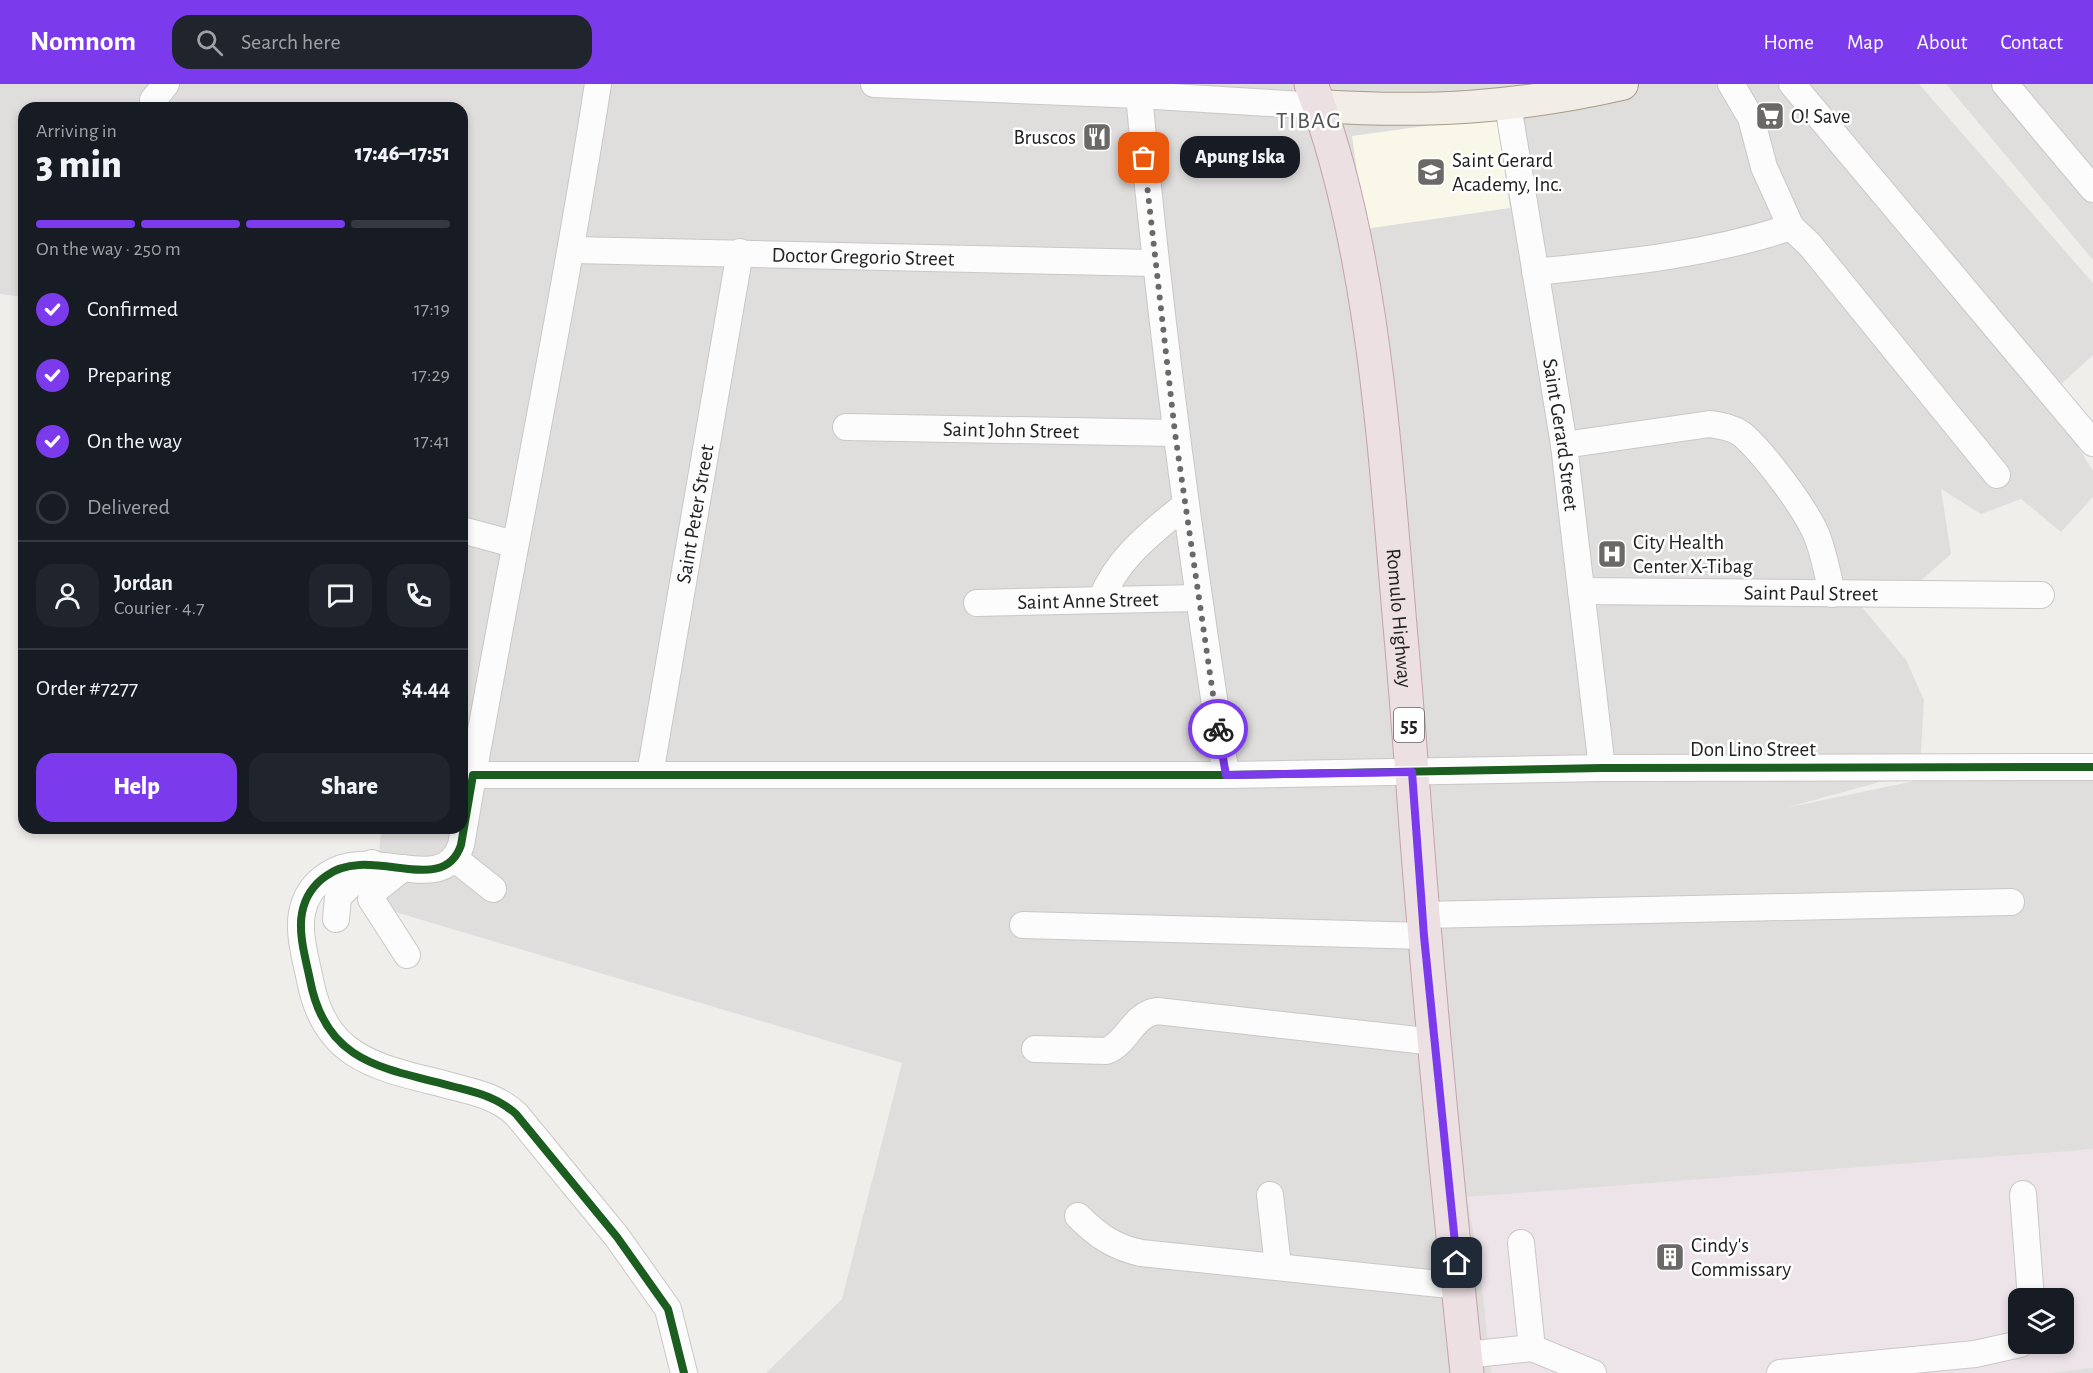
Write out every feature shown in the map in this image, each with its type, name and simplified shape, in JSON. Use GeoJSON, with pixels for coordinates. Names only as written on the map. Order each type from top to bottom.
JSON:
{"type":"FeatureCollection","features":[{"type":"Feature","properties":{"kind":"highway","name":"Romulo Highway"},"geometry":{"type":"LineString","coordinates":[[1315,95],[1344,199],[1369,326],[1388,488],[1424,926],[1466,1364]]}},
{"type":"Feature","properties":{"kind":"main road"},"geometry":{"type":"LineString","coordinates":[[1315,95],[1384,110],[1508,105],[1622,84]]}},
{"type":"Feature","properties":{"kind":"street"},"geometry":{"type":"LineString","coordinates":[[468,804],[514,544],[572,250],[598,84]]}},
{"type":"Feature","properties":{"kind":"street"},"geometry":{"type":"LineString","coordinates":[[874,84],[1083,88],[1138,95],[1315,95]]}},
{"type":"Feature","properties":{"kind":"street"},"geometry":{"type":"LineString","coordinates":[[1731,84],[1751,118],[1764,167],[1791,227],[1810,245],[1997,475]]}},
{"type":"Feature","properties":{"kind":"street"},"geometry":{"type":"LineString","coordinates":[[1792,84],[2093,443]]}},
{"type":"Feature","properties":{"kind":"street"},"geometry":{"type":"LineString","coordinates":[[2005,84],[2093,189]]}},
{"type":"Feature","properties":{"kind":"street"},"geometry":{"type":"LineString","coordinates":[[1138,95],[1154,262],[1175,433],[1226,775]]}},
{"type":"Feature","properties":{"kind":"street","name":"Saint Gerard Street"},"geometry":{"type":"LineString","coordinates":[[1508,105],[1564,444],[1602,768]]}},
{"type":"Feature","properties":{"kind":"street"},"geometry":{"type":"LineString","coordinates":[[1535,272],[1676,256],[1714,249],[1791,227]]}},
{"type":"Feature","properties":{"kind":"street","name":"Doctor Gregorio Street"},"geometry":{"type":"LineString","coordinates":[[572,250],[1154,262]]}},
{"type":"Feature","properties":{"kind":"street","name":"Saint Peter Street"},"geometry":{"type":"LineString","coordinates":[[650,774],[740,252]]}},
{"type":"Feature","properties":{"kind":"street"},"geometry":{"type":"LineString","coordinates":[[1564,444],[1710,423],[1743,435],[1790,493],[1809,521],[1826,562],[1832,594]]}},
{"type":"Feature","properties":{"kind":"street","name":"Saint John Street"},"geometry":{"type":"LineString","coordinates":[[846,427],[1175,433]]}},
{"type":"Feature","properties":{"kind":"street"},"geometry":{"type":"LineString","coordinates":[[1101,600],[1110,577],[1123,559],[1185,505]]}},
{"type":"Feature","properties":{"kind":"street"},"geometry":{"type":"LineString","coordinates":[[468,532],[514,544]]}},
{"type":"Feature","properties":{"kind":"street","name":"Saint Paul Street"},"geometry":{"type":"LineString","coordinates":[[1581,591],[2041,596]]}},
{"type":"Feature","properties":{"kind":"street","name":"Saint Anne Street"},"geometry":{"type":"LineString","coordinates":[[977,603],[1198,598]]}},
{"type":"Feature","properties":{"kind":"street","name":"Don Lino Street"},"geometry":{"type":"LineString","coordinates":[[473,775],[1226,775],[1602,768],[2093,767]]}},
{"type":"Feature","properties":{"kind":"street"},"geometry":{"type":"LineString","coordinates":[[463,834],[461,845],[454,858],[431,870],[372,863],[351,865],[330,873],[311,890],[302,914],[303,940],[312,992],[322,1022],[329,1033],[358,1056],[391,1069],[495,1098],[516,1114],[617,1237],[668,1309],[684,1373]]}},
{"type":"Feature","properties":{"kind":"street"},"geometry":{"type":"LineString","coordinates":[[454,858],[493,889]]}},
{"type":"Feature","properties":{"kind":"street"},"geometry":{"type":"LineString","coordinates":[[336,919],[339,897],[372,863]]}},
{"type":"Feature","properties":{"kind":"street"},"geometry":{"type":"LineString","coordinates":[[403,868],[373,892],[371,898],[407,955]]}},
{"type":"Feature","properties":{"kind":"street"},"geometry":{"type":"LineString","coordinates":[[1023,925],[1424,926],[2011,902]]}},
{"type":"Feature","properties":{"kind":"street"},"geometry":{"type":"LineString","coordinates":[[1035,1049],[1106,1051],[1116,1046],[1142,1017],[1157,1011],[1435,1042]]}},
{"type":"Feature","properties":{"kind":"street"},"geometry":{"type":"LineString","coordinates":[[2024,1194],[2030,1288]]}},
{"type":"Feature","properties":{"kind":"street"},"geometry":{"type":"LineString","coordinates":[[1270,1195],[1278,1266]]}},
{"type":"Feature","properties":{"kind":"street"},"geometry":{"type":"LineString","coordinates":[[1078,1216],[1100,1237],[1119,1248],[1141,1253],[1459,1286]]}},
{"type":"Feature","properties":{"kind":"street"},"geometry":{"type":"LineString","coordinates":[[1521,1243],[1533,1348]]}},
{"type":"Feature","properties":{"kind":"street"},"geometry":{"type":"LineString","coordinates":[[1780,1373],[1975,1354],[2008,1347]]}},
{"type":"Feature","properties":{"kind":"street"},"geometry":{"type":"LineString","coordinates":[[1466,1364],[1533,1348],[1593,1373]]}},
{"type":"Feature","properties":{"kind":"shaded area"},"geometry":{"type":"Polygon","coordinates":[[[0,84],[1919,84],[2093,283],[2093,355],[2047,397],[2093,471],[2093,497],[2061,532],[2021,499],[1981,514],[1941,489],[1951,554],[1898,601],[1857,601],[1906,660],[1924,700],[1920,771],[1785,808],[1910,782],[2032,764],[2093,770],[2093,1373],[766,1373],[842,1299],[902,1063],[375,906],[381,834],[468,834],[468,102],[18,102],[18,296],[0,294],[0,84]]]}},
{"type":"Feature","properties":{"kind":"shaded area"},"geometry":{"type":"Polygon","coordinates":[[[1946,84],[2093,84],[2093,260],[1946,84]]]}},
{"type":"Feature","properties":{"kind":"shaded area","name":"Saint Gerard Academy, Inc."},"geometry":{"type":"Polygon","coordinates":[[[1497,116],[1510,208],[1365,229],[1352,136],[1497,116]]]}},
{"type":"Feature","properties":{"kind":"shaded area"},"geometry":{"type":"Polygon","coordinates":[[[2093,1149],[2093,1368],[2051,1373],[1491,1373],[1481,1278],[1467,1197],[2093,1149]]]}},
{"type":"Feature","properties":{"kind":"cycle path"},"geometry":{"type":"LineString","coordinates":[[468,804],[473,775],[1226,775],[1602,768],[2093,767]]}},
{"type":"Feature","properties":{"kind":"cycle path"},"geometry":{"type":"LineString","coordinates":[[463,834],[461,845],[452,860],[438,868],[422,870],[363,865],[344,867],[317,883],[303,907],[301,930],[310,980],[318,1008],[329,1029],[344,1046],[362,1058],[405,1074],[487,1096],[502,1103],[516,1114],[617,1237],[668,1309],[684,1373]]}},
{"type":"Feature","properties":{"kind":"way so far"},"geometry":{"type":"LineString","coordinates":[[1144,158],[1175,433],[1218,729]]}},
{"type":"Feature","properties":{"kind":"place","name":"O! Save"},"geometry":{"type":"Point","coordinates":[1770,116]}},
{"type":"Feature","properties":{"kind":"place","name":"Bruscos"},"geometry":{"type":"Point","coordinates":[1097,137]}},
{"type":"Feature","properties":{"kind":"place","name":"Apung Iska"},"geometry":{"type":"Point","coordinates":[1144,158]}},
{"type":"Feature","properties":{"kind":"place","name":"Saint Gerard Academy, Inc."},"geometry":{"type":"Point","coordinates":[1431,172]}},
{"type":"Feature","properties":{"kind":"place","name":"City Health Center X-Tibag"},"geometry":{"type":"Point","coordinates":[1612,554]}},
{"type":"Feature","properties":{"kind":"place","name":"Cindy's Commissary"},"geometry":{"type":"Point","coordinates":[1670,1257]}},
{"type":"Feature","properties":{"kind":"district","name":"TIBAG"},"geometry":{"type":"Point","coordinates":[1309,120]}},
{"type":"Feature","properties":{"kind":"route"},"geometry":{"type":"LineString","coordinates":[[1218,729],[1226,775],[1412,772],[1424,936],[1457,1263]]}}]}
